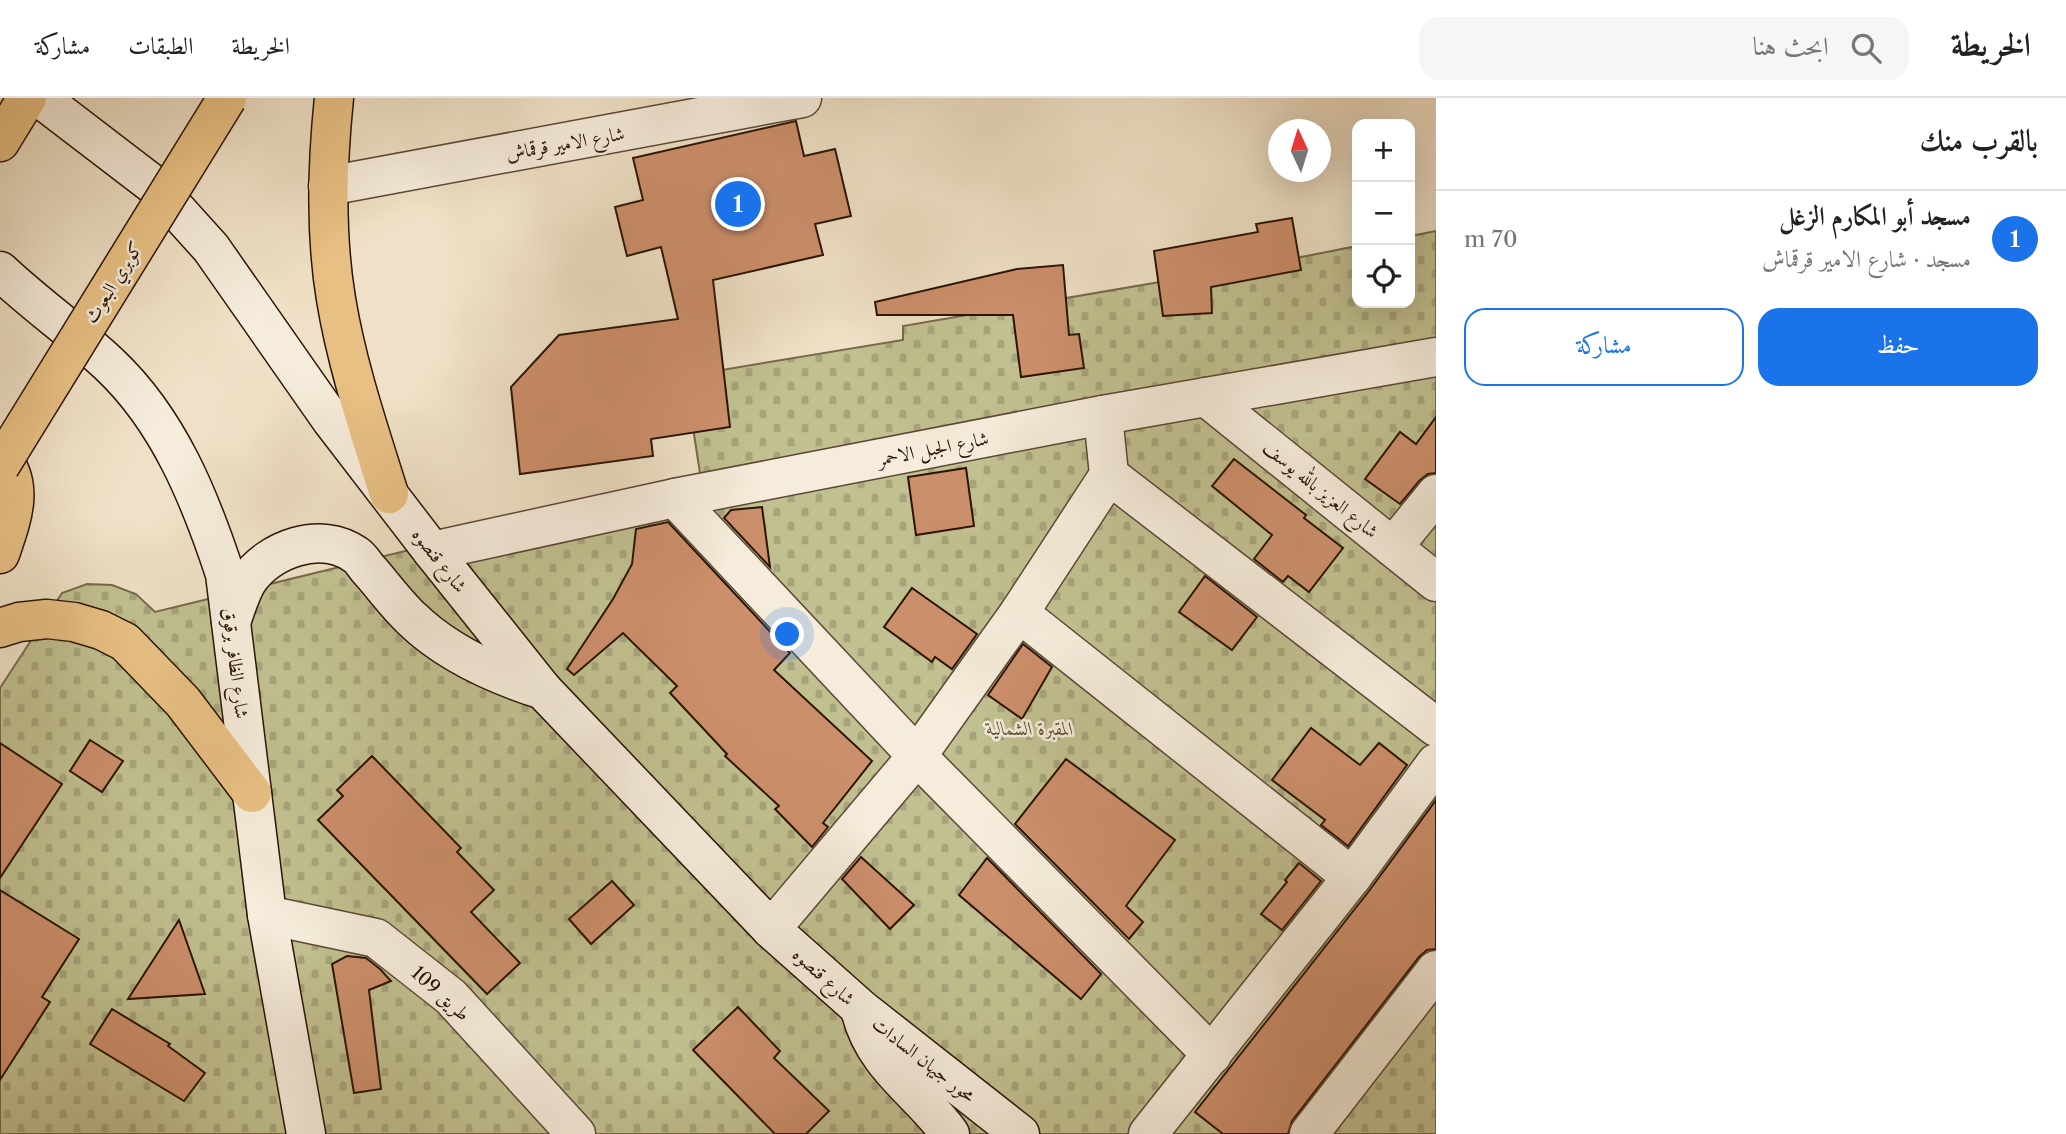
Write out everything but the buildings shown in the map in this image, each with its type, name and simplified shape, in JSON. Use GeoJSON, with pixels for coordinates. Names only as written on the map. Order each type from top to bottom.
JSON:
{"type":"FeatureCollection","features":[{"type":"Feature","properties":{"kind":"highway"},"geometry":{"type":"LineString","coordinates":[[0,142],[27,98]]}},
{"type":"Feature","properties":{"kind":"highway","name":"كوبري البعوث"},"geometry":{"type":"LineString","coordinates":[[0,466],[227,98]]}},
{"type":"Feature","properties":{"kind":"highway"},"geometry":{"type":"LineString","coordinates":[[334,98],[329,140],[328,186],[330,247],[336,300],[355,387],[389,495]]}},
{"type":"Feature","properties":{"kind":"highway"},"geometry":{"type":"LineString","coordinates":[[0,456],[11,475],[16,492],[15,510],[0,554]]}},
{"type":"Feature","properties":{"kind":"highway"},"geometry":{"type":"LineString","coordinates":[[0,628],[19,622],[47,619],[74,622],[100,630],[124,642],[183,702],[252,793]]}},
{"type":"Feature","properties":{"kind":"street","name":"شارع قنصوه"},"geometry":{"type":"LineString","coordinates":[[40,98],[155,186],[211,248],[332,421],[543,690],[771,929],[860,1009]]}},
{"type":"Feature","properties":{"kind":"street","name":"شارع الامير قرقماش"},"geometry":{"type":"LineString","coordinates":[[328,186],[802,98]]}},
{"type":"Feature","properties":{"kind":"street","name":"شارع الظافر برقوق"},"geometry":{"type":"LineString","coordinates":[[0,271],[110,365],[139,395],[168,439],[191,482],[209,527],[225,574],[267,915],[306,1134]]}},
{"type":"Feature","properties":{"kind":"street","name":"شارع الجبل الاحمر"},"geometry":{"type":"LineString","coordinates":[[432,551],[675,498],[1103,415],[1436,357]]}},
{"type":"Feature","properties":{"kind":"street","name":"شارع العزيز بالله يوسف"},"geometry":{"type":"LineString","coordinates":[[1206,397],[1436,582]]}},
{"type":"Feature","properties":{"kind":"street"},"geometry":{"type":"LineString","coordinates":[[771,929],[918,756],[1019,612],[1109,475],[1103,415]]}},
{"type":"Feature","properties":{"kind":"street"},"geometry":{"type":"LineString","coordinates":[[1109,475],[1436,727]]}},
{"type":"Feature","properties":{"kind":"street"},"geometry":{"type":"LineString","coordinates":[[1393,547],[1436,494]]}},
{"type":"Feature","properties":{"kind":"street"},"geometry":{"type":"LineString","coordinates":[[675,498],[918,756],[1212,1055]]}},
{"type":"Feature","properties":{"kind":"street"},"geometry":{"type":"LineString","coordinates":[[231,622],[247,583],[260,566],[276,554],[316,544],[336,547],[356,555],[412,620],[435,637],[485,668],[513,681],[543,690]]}},
{"type":"Feature","properties":{"kind":"street"},"geometry":{"type":"LineString","coordinates":[[1019,612],[1352,877]]}},
{"type":"Feature","properties":{"kind":"street"},"geometry":{"type":"LineString","coordinates":[[1148,1134],[1352,877],[1436,763]]}},
{"type":"Feature","properties":{"kind":"street","name":"طريق 109"},"geometry":{"type":"LineString","coordinates":[[267,915],[376,938],[452,998],[576,1134]]}},
{"type":"Feature","properties":{"kind":"street"},"geometry":{"type":"LineString","coordinates":[[1309,1134],[1436,970]]}},
{"type":"Feature","properties":{"kind":"street"},"geometry":{"type":"LineString","coordinates":[[860,1009],[871,1041],[884,1062],[950,1134]]}},
{"type":"Feature","properties":{"kind":"street","name":"محور جيهان السادات"},"geometry":{"type":"LineString","coordinates":[[860,1009],[1020,1134]]}},
{"type":"Feature","properties":{"kind":"green space","name":"المقبرة الشمالية"},"geometry":{"type":"Polygon","coordinates":[[[1436,231],[1436,1134],[0,1134],[0,688],[62,593],[87,584],[112,585],[136,594],[155,612],[524,522],[702,486],[685,376],[903,340],[903,326],[1352,247],[1352,308],[1415,308],[1415,235],[1436,231]]]}},
{"type":"Feature","properties":{"kind":"place","name":"مسجد أبو المكارم الزغل"},"geometry":{"type":"Point","coordinates":[738,204]}}]}
